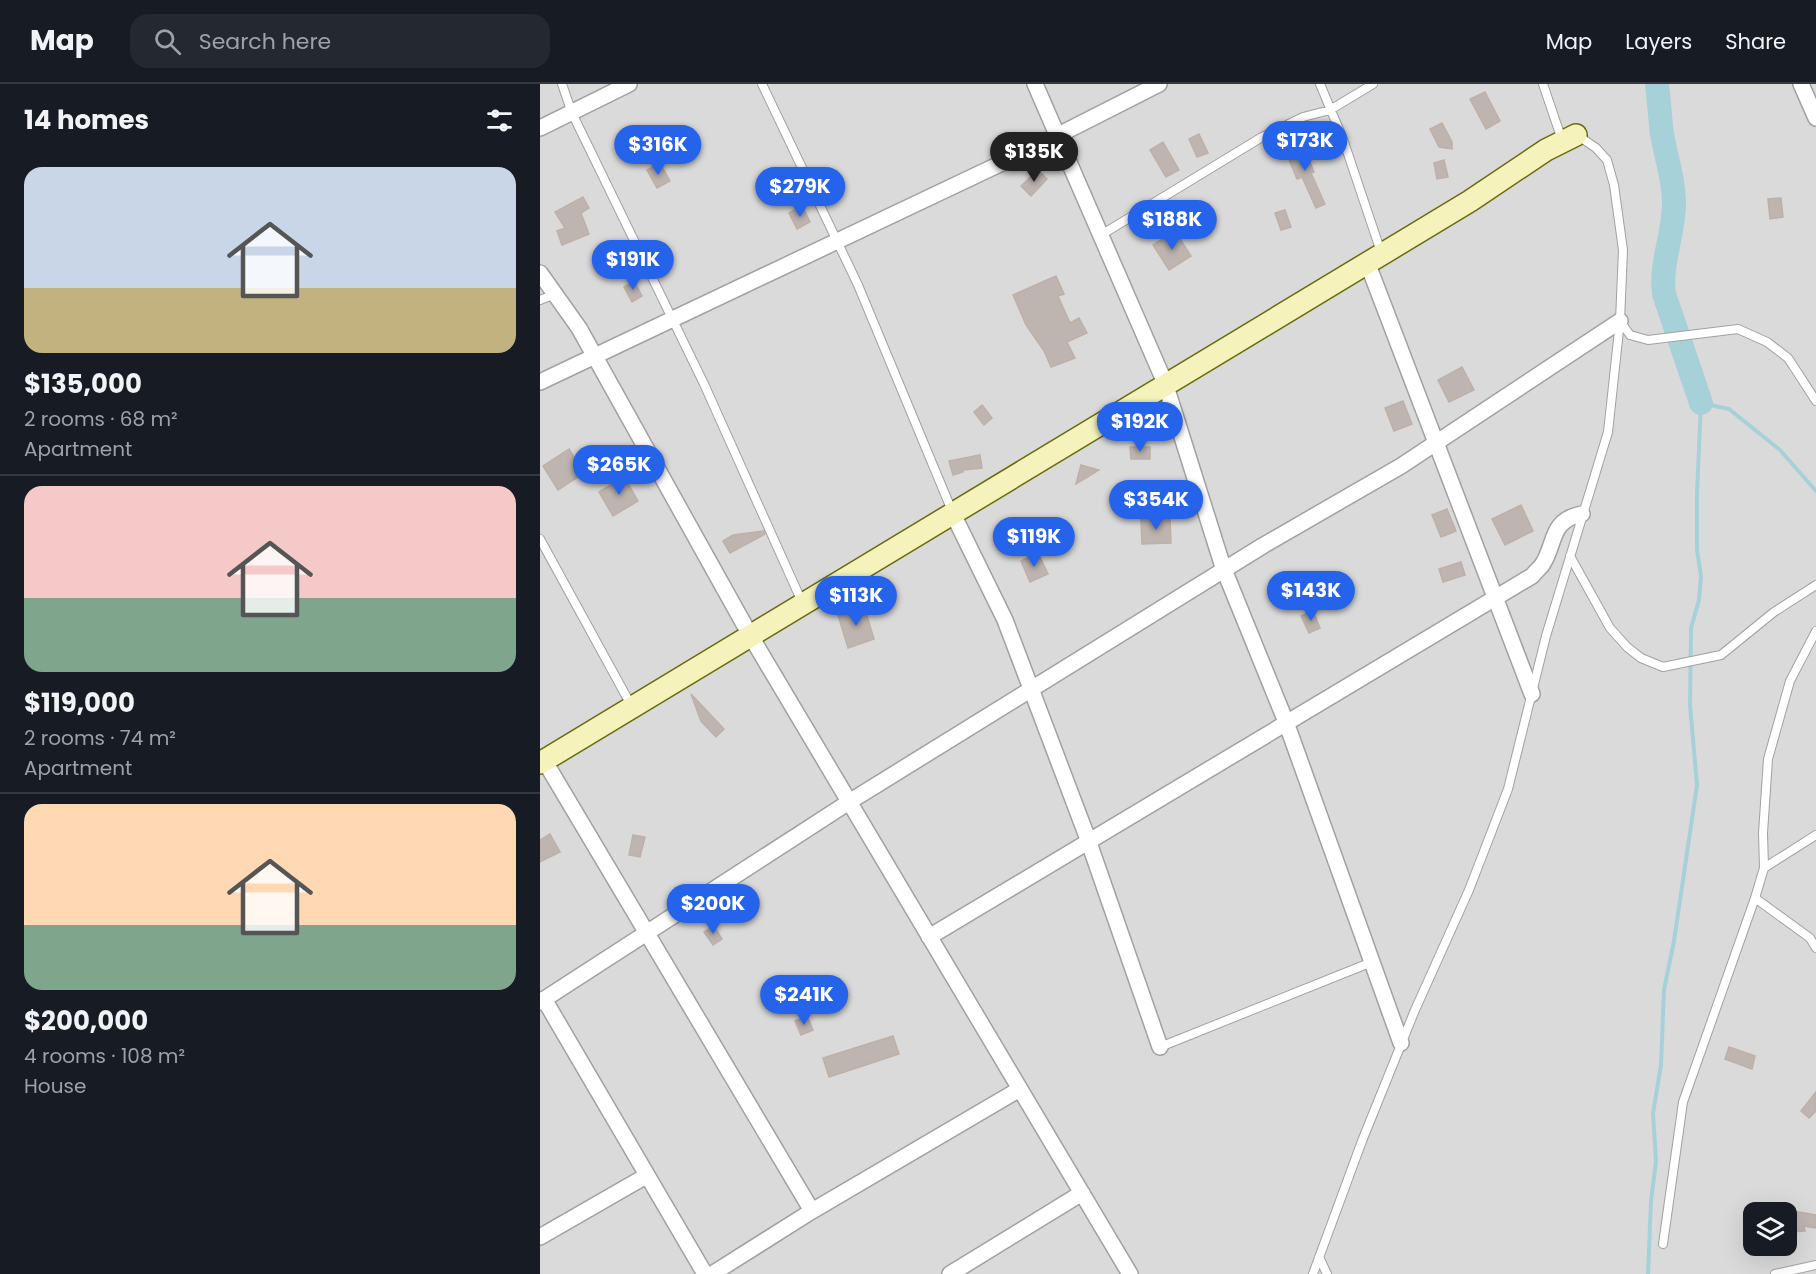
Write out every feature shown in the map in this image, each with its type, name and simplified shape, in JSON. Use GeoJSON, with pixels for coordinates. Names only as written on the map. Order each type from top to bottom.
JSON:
{"type":"FeatureCollection","features":[{"type":"Feature","properties":{"kind":"street"},"geometry":{"type":"LineString","coordinates":[[540,128],[629,84]]}},
{"type":"Feature","properties":{"kind":"street"},"geometry":{"type":"LineString","coordinates":[[1035,84],[1166,383],[1224,570],[1286,723],[1401,1043]]}},
{"type":"Feature","properties":{"kind":"street"},"geometry":{"type":"LineString","coordinates":[[540,382],[1159,84]]}},
{"type":"Feature","properties":{"kind":"street"},"geometry":{"type":"LineString","coordinates":[[1801,84],[1816,118]]}},
{"type":"Feature","properties":{"kind":"street"},"geometry":{"type":"LineString","coordinates":[[812,1211],[542,761],[1569,138]]}},
{"type":"Feature","properties":{"kind":"street"},"geometry":{"type":"LineString","coordinates":[[1374,258],[1435,444],[1532,694]]}},
{"type":"Feature","properties":{"kind":"street"},"geometry":{"type":"LineString","coordinates":[[540,273],[579,328],[750,635],[1130,1274]]}},
{"type":"Feature","properties":{"kind":"street"},"geometry":{"type":"LineString","coordinates":[[705,1274],[542,1001],[849,802],[1224,570],[1435,444],[1620,321]]}},
{"type":"Feature","properties":{"kind":"street"},"geometry":{"type":"LineString","coordinates":[[952,512],[1005,620],[1032,689],[1089,841],[1160,1047]]}},
{"type":"Feature","properties":{"kind":"street"},"geometry":{"type":"LineString","coordinates":[[929,937],[1532,576],[1543,563],[1550,542],[1560,527],[1570,516],[1582,514]]}},
{"type":"Feature","properties":{"kind":"street"},"geometry":{"type":"LineString","coordinates":[[712,1274],[812,1211],[1020,1089]]}},
{"type":"Feature","properties":{"kind":"street"},"geometry":{"type":"LineString","coordinates":[[540,1237],[646,1176]]}},
{"type":"Feature","properties":{"kind":"street"},"geometry":{"type":"LineString","coordinates":[[950,1274],[1082,1193]]}},
{"type":"Feature","properties":{"kind":"lane"},"geometry":{"type":"LineString","coordinates":[[562,84],[572,113],[704,384],[802,603]]}},
{"type":"Feature","properties":{"kind":"lane"},"geometry":{"type":"LineString","coordinates":[[762,84],[858,285],[952,512]]}},
{"type":"Feature","properties":{"kind":"lane"},"geometry":{"type":"LineString","coordinates":[[1320,84],[1343,139],[1374,258]]}},
{"type":"Feature","properties":{"kind":"lane"},"geometry":{"type":"LineString","coordinates":[[1101,235],[1262,137],[1303,117],[1330,110],[1373,84]]}},
{"type":"Feature","properties":{"kind":"lane"},"geometry":{"type":"LineString","coordinates":[[1313,1274],[1401,1043],[1469,890],[1509,789],[1570,555],[1608,432],[1620,321],[1623,250],[1614,185],[1607,160],[1596,148],[1569,138],[1543,84]]}},
{"type":"Feature","properties":{"kind":"lane"},"geometry":{"type":"LineString","coordinates":[[540,300],[555,294]]}},
{"type":"Feature","properties":{"kind":"lane"},"geometry":{"type":"LineString","coordinates":[[1620,321],[1630,335],[1648,340],[1738,329],[1767,342],[1788,358],[1816,401]]}},
{"type":"Feature","properties":{"kind":"lane"},"geometry":{"type":"LineString","coordinates":[[540,539],[632,706]]}},
{"type":"Feature","properties":{"kind":"lane"},"geometry":{"type":"LineString","coordinates":[[1570,555],[1610,628],[1627,647],[1641,658],[1663,667],[1721,655],[1774,612],[1816,585]]}},
{"type":"Feature","properties":{"kind":"lane"},"geometry":{"type":"LineString","coordinates":[[1664,1244],[1683,1102],[1764,868],[1763,833],[1768,759],[1790,681],[1816,631]]}},
{"type":"Feature","properties":{"kind":"lane"},"geometry":{"type":"LineString","coordinates":[[1764,868],[1816,835]]}},
{"type":"Feature","properties":{"kind":"lane"},"geometry":{"type":"LineString","coordinates":[[1755,898],[1810,938],[1816,948]]}},
{"type":"Feature","properties":{"kind":"lane"},"geometry":{"type":"LineString","coordinates":[[1160,1047],[1372,962]]}},
{"type":"Feature","properties":{"kind":"lane"},"geometry":{"type":"LineString","coordinates":[[1319,1257],[1327,1274]]}},
{"type":"Feature","properties":{"kind":"lane"},"geometry":{"type":"LineString","coordinates":[[1775,1274],[1816,1265]]}},
{"type":"Feature","properties":{"kind":"shaded area"},"geometry":{"type":"Polygon","coordinates":[[[540,84],[1816,84],[1816,1274],[540,1274],[540,84]]]}},
{"type":"Feature","properties":{"kind":"building"},"geometry":{"type":"Polygon","coordinates":[[[1485,92],[1500,121],[1486,129],[1470,99],[1485,92]]]}},
{"type":"Feature","properties":{"kind":"building"},"geometry":{"type":"Polygon","coordinates":[[[1442,123],[1452,142],[1452,149],[1439,147],[1430,129],[1442,123]]]}},
{"type":"Feature","properties":{"kind":"building"},"geometry":{"type":"Polygon","coordinates":[[[1199,134],[1208,153],[1197,157],[1189,139],[1199,134]]]}},
{"type":"Feature","properties":{"kind":"building"},"geometry":{"type":"Polygon","coordinates":[[[1163,142],[1179,170],[1166,177],[1150,150],[1163,142]]]}},
{"type":"Feature","properties":{"kind":"building"},"geometry":{"type":"Polygon","coordinates":[[[1302,143],[1314,172],[1311,173],[1325,204],[1316,208],[1302,177],[1297,179],[1285,150],[1302,143]]]}},
{"type":"Feature","properties":{"kind":"building"},"geometry":{"type":"Polygon","coordinates":[[[1444,160],[1448,177],[1437,179],[1434,163],[1444,160]]]}},
{"type":"Feature","properties":{"kind":"building"},"geometry":{"type":"Polygon","coordinates":[[[660,163],[670,181],[657,188],[647,170],[660,163]]]}},
{"type":"Feature","properties":{"kind":"building"},"geometry":{"type":"Polygon","coordinates":[[[1038,170],[1047,179],[1031,196],[1021,186],[1038,170]]]}},
{"type":"Feature","properties":{"kind":"building"},"geometry":{"type":"Polygon","coordinates":[[[583,197],[589,208],[581,213],[589,234],[562,245],[557,231],[565,228],[555,212],[583,197]]]}},
{"type":"Feature","properties":{"kind":"building"},"geometry":{"type":"Polygon","coordinates":[[[1781,198],[1783,217],[1770,219],[1768,199],[1781,198]]]}},
{"type":"Feature","properties":{"kind":"building"},"geometry":{"type":"Polygon","coordinates":[[[802,206],[810,222],[797,229],[789,213],[802,206]]]}},
{"type":"Feature","properties":{"kind":"building"},"geometry":{"type":"Polygon","coordinates":[[[1285,210],[1291,227],[1281,230],[1275,213],[1285,210]]]}},
{"type":"Feature","properties":{"kind":"building"},"geometry":{"type":"Polygon","coordinates":[[[1175,231],[1191,256],[1169,270],[1153,245],[1175,231]]]}},
{"type":"Feature","properties":{"kind":"building"},"geometry":{"type":"Polygon","coordinates":[[[1056,276],[1064,294],[1058,296],[1070,323],[1079,318],[1087,333],[1067,342],[1075,358],[1051,367],[1044,351],[1026,325],[1013,295],[1056,276]]]}},
{"type":"Feature","properties":{"kind":"building"},"geometry":{"type":"Polygon","coordinates":[[[634,281],[642,296],[632,302],[624,287],[634,281]]]}},
{"type":"Feature","properties":{"kind":"building"},"geometry":{"type":"Polygon","coordinates":[[[1462,367],[1474,390],[1449,402],[1438,380],[1462,367]]]}},
{"type":"Feature","properties":{"kind":"building"},"geometry":{"type":"Polygon","coordinates":[[[1403,401],[1412,424],[1394,431],[1385,408],[1403,401]]]}},
{"type":"Feature","properties":{"kind":"building"},"geometry":{"type":"Polygon","coordinates":[[[982,405],[992,418],[984,425],[974,412],[982,405]]]}},
{"type":"Feature","properties":{"kind":"building"},"geometry":{"type":"Polygon","coordinates":[[[1130,447],[1150,447],[1150,459],[1131,459],[1130,447]]]}},
{"type":"Feature","properties":{"kind":"building"},"geometry":{"type":"Polygon","coordinates":[[[569,449],[584,473],[558,490],[543,466],[569,449]]]}},
{"type":"Feature","properties":{"kind":"building"},"geometry":{"type":"Polygon","coordinates":[[[980,455],[982,468],[963,470],[953,475],[949,461],[980,455]]]}},
{"type":"Feature","properties":{"kind":"building"},"geometry":{"type":"Polygon","coordinates":[[[1081,465],[1099,470],[1076,484],[1081,465]]]}},
{"type":"Feature","properties":{"kind":"building"},"geometry":{"type":"Polygon","coordinates":[[[624,477],[638,501],[613,516],[599,492],[624,477]]]}},
{"type":"Feature","properties":{"kind":"building"},"geometry":{"type":"Polygon","coordinates":[[[1521,505],[1533,531],[1505,545],[1492,519],[1521,505]]]}},
{"type":"Feature","properties":{"kind":"building"},"geometry":{"type":"Polygon","coordinates":[[[1447,509],[1456,531],[1441,537],[1432,515],[1447,509]]]}},
{"type":"Feature","properties":{"kind":"building"},"geometry":{"type":"Polygon","coordinates":[[[1170,518],[1171,543],[1142,544],[1141,519],[1170,518]]]}},
{"type":"Feature","properties":{"kind":"building"},"geometry":{"type":"Polygon","coordinates":[[[764,531],[765,534],[730,553],[723,541],[733,535],[764,531]]]}},
{"type":"Feature","properties":{"kind":"building"},"geometry":{"type":"Polygon","coordinates":[[[1038,553],[1048,574],[1030,582],[1021,561],[1038,553]]]}},
{"type":"Feature","properties":{"kind":"building"},"geometry":{"type":"Polygon","coordinates":[[[1461,562],[1465,575],[1443,582],[1439,569],[1461,562]]]}},
{"type":"Feature","properties":{"kind":"building"},"geometry":{"type":"Polygon","coordinates":[[[864,606],[874,639],[848,648],[838,615],[864,606]]]}},
{"type":"Feature","properties":{"kind":"building"},"geometry":{"type":"Polygon","coordinates":[[[1313,611],[1320,628],[1309,633],[1301,616],[1313,611]]]}},
{"type":"Feature","properties":{"kind":"building"},"geometry":{"type":"Polygon","coordinates":[[[691,694],[724,729],[716,737],[701,721],[691,694]]]}},
{"type":"Feature","properties":{"kind":"building"},"geometry":{"type":"Polygon","coordinates":[[[550,834],[560,852],[540,862],[540,840],[550,834]]]}},
{"type":"Feature","properties":{"kind":"building"},"geometry":{"type":"Polygon","coordinates":[[[633,835],[645,837],[640,857],[629,855],[633,835]]]}},
{"type":"Feature","properties":{"kind":"building"},"geometry":{"type":"Polygon","coordinates":[[[714,926],[722,939],[713,945],[704,932],[714,926]]]}},
{"type":"Feature","properties":{"kind":"building"},"geometry":{"type":"Polygon","coordinates":[[[807,1016],[813,1030],[801,1035],[795,1021],[807,1016]]]}},
{"type":"Feature","properties":{"kind":"building"},"geometry":{"type":"Polygon","coordinates":[[[893,1036],[899,1054],[829,1077],[823,1058],[893,1036]]]}},
{"type":"Feature","properties":{"kind":"building"},"geometry":{"type":"Polygon","coordinates":[[[1729,1047],[1755,1056],[1752,1069],[1725,1059],[1729,1047]]]}},
{"type":"Feature","properties":{"kind":"building"},"geometry":{"type":"Polygon","coordinates":[[[1816,1092],[1816,1111],[1809,1118],[1801,1111],[1816,1092]]]}},
{"type":"Feature","properties":{"kind":"building"},"geometry":{"type":"Polygon","coordinates":[[[1797,1212],[1816,1215],[1816,1228],[1804,1226],[1805,1231],[1797,1232],[1797,1212]]]}},
{"type":"Feature","properties":{"kind":"waterway"},"geometry":{"type":"LineString","coordinates":[[1657,84],[1662,134],[1674,194],[1672,226],[1665,260],[1664,294],[1701,403]]}},
{"type":"Feature","properties":{"kind":"waterway"},"geometry":{"type":"LineString","coordinates":[[1648,1274],[1651,1201],[1656,1161],[1653,1113],[1661,1065],[1664,990],[1674,941],[1697,785],[1690,705],[1691,628],[1699,600],[1701,576],[1697,550],[1701,403],[1729,409],[1780,450],[1816,491]]}}]}
